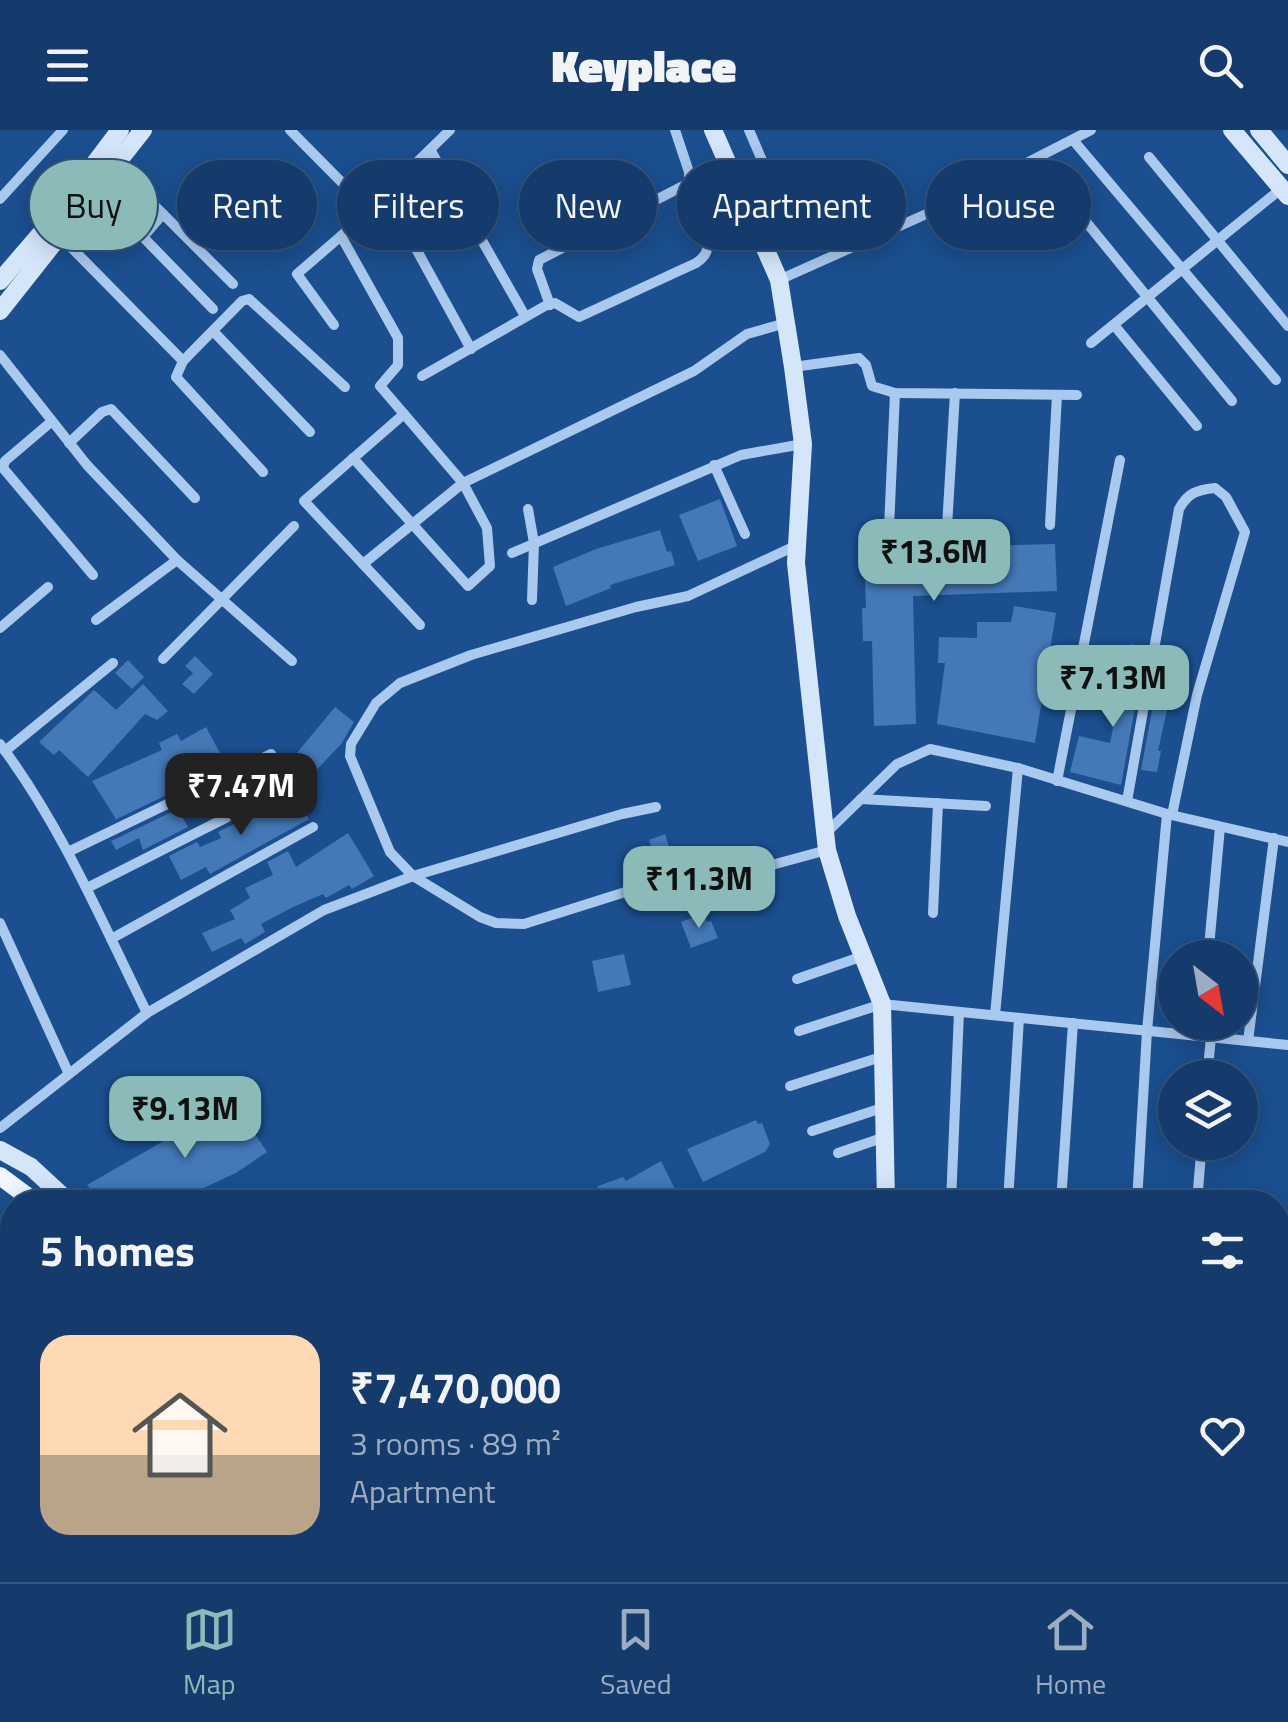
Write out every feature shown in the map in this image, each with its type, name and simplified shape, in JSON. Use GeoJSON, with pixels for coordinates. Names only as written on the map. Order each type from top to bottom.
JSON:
{"type":"FeatureCollection","features":[{"type":"Feature","properties":{"kind":"street"},"geometry":{"type":"LineString","coordinates":[[0,199],[63,130]]}},
{"type":"Feature","properties":{"kind":"street"},"geometry":{"type":"LineString","coordinates":[[0,280],[49,224],[120,130]]}},
{"type":"Feature","properties":{"kind":"street"},"geometry":{"type":"LineString","coordinates":[[120,160],[143,130]]}},
{"type":"Feature","properties":{"kind":"street"},"geometry":{"type":"LineString","coordinates":[[290,130],[337,178]]}},
{"type":"Feature","properties":{"kind":"street"},"geometry":{"type":"LineString","coordinates":[[422,160],[450,130]]}},
{"type":"Feature","properties":{"kind":"street"},"geometry":{"type":"LineString","coordinates":[[657,199],[688,183],[690,178],[675,130]]}},
{"type":"Feature","properties":{"kind":"street"},"geometry":{"type":"LineString","coordinates":[[713,130],[726,160]]}},
{"type":"Feature","properties":{"kind":"street"},"geometry":{"type":"LineString","coordinates":[[749,130],[762,160]]}},
{"type":"Feature","properties":{"kind":"street"},"geometry":{"type":"LineString","coordinates":[[779,280],[932,211],[1090,130]]}},
{"type":"Feature","properties":{"kind":"street"},"geometry":{"type":"LineString","coordinates":[[1091,343],[1218,240],[1285,192],[1232,130]]}},
{"type":"Feature","properties":{"kind":"street"},"geometry":{"type":"LineString","coordinates":[[1260,130],[1288,165]]}},
{"type":"Feature","properties":{"kind":"street"},"geometry":{"type":"LineString","coordinates":[[1073,140],[1276,380]]}},
{"type":"Feature","properties":{"kind":"street"},"geometry":{"type":"LineString","coordinates":[[431,151],[525,316]]}},
{"type":"Feature","properties":{"kind":"street"},"geometry":{"type":"LineString","coordinates":[[1149,158],[1288,326]]}},
{"type":"Feature","properties":{"kind":"street"},"geometry":{"type":"LineString","coordinates":[[157,209],[233,284]]}},
{"type":"Feature","properties":{"kind":"street"},"geometry":{"type":"LineString","coordinates":[[162,214],[143,236],[213,309]]}},
{"type":"Feature","properties":{"kind":"street"},"geometry":{"type":"LineString","coordinates":[[1091,228],[1232,401]]}},
{"type":"Feature","properties":{"kind":"street"},"geometry":{"type":"LineString","coordinates":[[334,325],[296,274],[337,239]]}},
{"type":"Feature","properties":{"kind":"street"},"geometry":{"type":"LineString","coordinates":[[2,303],[48,250]]}},
{"type":"Feature","properties":{"kind":"street"},"geometry":{"type":"LineString","coordinates":[[74,250],[183,362]]}},
{"type":"Feature","properties":{"kind":"street"},"geometry":{"type":"LineString","coordinates":[[349,250],[398,338],[398,365],[380,386],[463,483],[487,528],[490,566],[468,586],[353,458]]}},
{"type":"Feature","properties":{"kind":"street"},"geometry":{"type":"LineString","coordinates":[[417,250],[471,348]]}},
{"type":"Feature","properties":{"kind":"street"},"geometry":{"type":"LineString","coordinates":[[550,305],[537,268],[539,260],[558,250]]}},
{"type":"Feature","properties":{"kind":"street"},"geometry":{"type":"LineString","coordinates":[[422,376],[550,305],[555,303],[579,317],[706,257],[709,250]]}},
{"type":"Feature","properties":{"kind":"street"},"geometry":{"type":"LineString","coordinates":[[766,250],[779,280],[803,444],[796,546],[827,841],[846,916],[882,1004],[886,1190]]}},
{"type":"Feature","properties":{"kind":"street"},"geometry":{"type":"LineString","coordinates":[[263,472],[176,377],[183,362],[249,299],[345,387]]}},
{"type":"Feature","properties":{"kind":"street"},"geometry":{"type":"LineString","coordinates":[[363,564],[463,483],[694,370],[748,334],[786,323]]}},
{"type":"Feature","properties":{"kind":"street"},"geometry":{"type":"LineString","coordinates":[[1114,325],[1197,426]]}},
{"type":"Feature","properties":{"kind":"street"},"geometry":{"type":"LineString","coordinates":[[213,331],[310,432]]}},
{"type":"Feature","properties":{"kind":"street"},"geometry":{"type":"LineString","coordinates":[[0,355],[69,443],[177,560],[292,661]]}},
{"type":"Feature","properties":{"kind":"street"},"geometry":{"type":"LineString","coordinates":[[793,368],[858,358],[866,365],[872,386],[895,394],[1077,395]]}},
{"type":"Feature","properties":{"kind":"street"},"geometry":{"type":"LineString","coordinates":[[946,527],[955,393]]}},
{"type":"Feature","properties":{"kind":"street"},"geometry":{"type":"LineString","coordinates":[[889,528],[895,394]]}},
{"type":"Feature","properties":{"kind":"street"},"geometry":{"type":"LineString","coordinates":[[1050,525],[1057,395]]}},
{"type":"Feature","properties":{"kind":"street"},"geometry":{"type":"LineString","coordinates":[[69,443],[98,415],[112,409],[195,498]]}},
{"type":"Feature","properties":{"kind":"street"},"geometry":{"type":"LineString","coordinates":[[404,414],[304,502],[420,626]]}},
{"type":"Feature","properties":{"kind":"street"},"geometry":{"type":"LineString","coordinates":[[51,422],[3,468],[93,576]]}},
{"type":"Feature","properties":{"kind":"street"},"geometry":{"type":"LineString","coordinates":[[512,553],[741,455],[803,444]]}},
{"type":"Feature","properties":{"kind":"street"},"geometry":{"type":"LineString","coordinates":[[1058,781],[1120,460]]}},
{"type":"Feature","properties":{"kind":"street"},"geometry":{"type":"LineString","coordinates":[[714,466],[745,534]]}},
{"type":"Feature","properties":{"kind":"street"},"geometry":{"type":"LineString","coordinates":[[1127,801],[1178,509],[1186,496],[1199,489],[1215,488],[1226,497],[1245,532],[1197,695],[1169,815],[1147,1030],[1138,1190]]}},
{"type":"Feature","properties":{"kind":"street"},"geometry":{"type":"LineString","coordinates":[[528,508],[534,543],[532,600]]}},
{"type":"Feature","properties":{"kind":"street"},"geometry":{"type":"LineString","coordinates":[[163,660],[294,526]]}},
{"type":"Feature","properties":{"kind":"street"},"geometry":{"type":"LineString","coordinates":[[796,546],[688,596],[636,607],[471,655],[400,682],[376,702],[351,744],[350,756],[390,852],[414,876],[480,918],[524,924],[638,888],[698,886],[827,841],[861,799],[897,764],[930,750],[1018,768],[1169,815],[1288,842]]}},
{"type":"Feature","properties":{"kind":"street"},"geometry":{"type":"LineString","coordinates":[[96,620],[177,560]]}},
{"type":"Feature","properties":{"kind":"street"},"geometry":{"type":"LineString","coordinates":[[0,628],[48,587]]}},
{"type":"Feature","properties":{"kind":"street"},"geometry":{"type":"LineString","coordinates":[[113,663],[3,747],[70,851],[147,1013]]}},
{"type":"Feature","properties":{"kind":"street"},"geometry":{"type":"LineString","coordinates":[[70,851],[271,754]]}},
{"type":"Feature","properties":{"kind":"street"},"geometry":{"type":"LineString","coordinates":[[995,1015],[1018,768]]}},
{"type":"Feature","properties":{"kind":"street"},"geometry":{"type":"LineString","coordinates":[[87,888],[299,781]]}},
{"type":"Feature","properties":{"kind":"street"},"geometry":{"type":"LineString","coordinates":[[861,799],[986,806]]}},
{"type":"Feature","properties":{"kind":"street"},"geometry":{"type":"LineString","coordinates":[[934,912],[938,804]]}},
{"type":"Feature","properties":{"kind":"street"},"geometry":{"type":"LineString","coordinates":[[0,1128],[147,1013],[324,910],[414,876],[656,807]]}},
{"type":"Feature","properties":{"kind":"street"},"geometry":{"type":"LineString","coordinates":[[1210,940],[1220,826]]}},
{"type":"Feature","properties":{"kind":"street"},"geometry":{"type":"LineString","coordinates":[[110,939],[313,827]]}},
{"type":"Feature","properties":{"kind":"street"},"geometry":{"type":"LineString","coordinates":[[1248,1041],[1274,838]]}},
{"type":"Feature","properties":{"kind":"street"},"geometry":{"type":"LineString","coordinates":[[0,924],[68,1072]]}},
{"type":"Feature","properties":{"kind":"street"},"geometry":{"type":"LineString","coordinates":[[797,979],[863,956]]}},
{"type":"Feature","properties":{"kind":"street"},"geometry":{"type":"LineString","coordinates":[[799,1031],[882,1004],[1158,1031]]}},
{"type":"Feature","properties":{"kind":"street"},"geometry":{"type":"LineString","coordinates":[[952,1190],[960,1012]]}},
{"type":"Feature","properties":{"kind":"street"},"geometry":{"type":"LineString","coordinates":[[1009,1190],[1019,1018]]}},
{"type":"Feature","properties":{"kind":"street"},"geometry":{"type":"LineString","coordinates":[[1062,1190],[1073,1023]]}},
{"type":"Feature","properties":{"kind":"street"},"geometry":{"type":"LineString","coordinates":[[1239,1040],[1288,1045]]}},
{"type":"Feature","properties":{"kind":"street"},"geometry":{"type":"LineString","coordinates":[[790,1086],[884,1056]]}},
{"type":"Feature","properties":{"kind":"street"},"geometry":{"type":"LineString","coordinates":[[812,1132],[885,1107]]}},
{"type":"Feature","properties":{"kind":"street"},"geometry":{"type":"LineString","coordinates":[[838,1153],[885,1137]]}},
{"type":"Feature","properties":{"kind":"street"},"geometry":{"type":"LineString","coordinates":[[0,1150],[32,1167],[56,1190]]}},
{"type":"Feature","properties":{"kind":"street"},"geometry":{"type":"LineString","coordinates":[[1198,1190],[1200,1160]]}},
{"type":"Feature","properties":{"kind":"building"},"geometry":{"type":"Polygon","coordinates":[[[720,499],[737,546],[698,561],[679,515],[720,499]]]}},
{"type":"Feature","properties":{"kind":"building"},"geometry":{"type":"Polygon","coordinates":[[[660,530],[675,565],[610,585],[611,588],[566,606],[553,567],[660,530]]]}},
{"type":"Feature","properties":{"kind":"building"},"geometry":{"type":"Polygon","coordinates":[[[1055,544],[1057,591],[913,596],[916,724],[874,726],[872,641],[863,641],[864,549],[1055,544]]]}},
{"type":"Feature","properties":{"kind":"building"},"geometry":{"type":"Polygon","coordinates":[[[1014,606],[1056,613],[1035,743],[937,724],[945,663],[938,663],[939,637],[977,638],[977,622],[1011,622],[1014,606]]]}},
{"type":"Feature","properties":{"kind":"building"},"geometry":{"type":"Polygon","coordinates":[[[1130,644],[1146,647],[1121,785],[1070,772],[1079,736],[1110,743],[1130,644]]]}},
{"type":"Feature","properties":{"kind":"building"},"geometry":{"type":"Polygon","coordinates":[[[195,656],[213,674],[194,694],[182,684],[193,673],[185,666],[195,656]]]}},
{"type":"Feature","properties":{"kind":"building"},"geometry":{"type":"Polygon","coordinates":[[[1162,656],[1178,659],[1157,772],[1141,770],[1162,656]]]}},
{"type":"Feature","properties":{"kind":"building"},"geometry":{"type":"Polygon","coordinates":[[[128,660],[144,677],[132,689],[115,673],[128,660]]]}},
{"type":"Feature","properties":{"kind":"building"},"geometry":{"type":"Polygon","coordinates":[[[143,684],[168,711],[157,720],[145,714],[88,777],[59,750],[54,755],[39,742],[94,690],[116,710],[143,684]]]}},
{"type":"Feature","properties":{"kind":"building"},"geometry":{"type":"Polygon","coordinates":[[[335,707],[354,722],[342,743],[307,780],[303,773],[295,773],[286,766],[335,707]]]}},
{"type":"Feature","properties":{"kind":"building"},"geometry":{"type":"Polygon","coordinates":[[[206,727],[227,766],[194,781],[192,777],[167,791],[169,794],[102,826],[116,819],[92,781],[162,750],[159,743],[177,734],[181,741],[206,727]]]}},
{"type":"Feature","properties":{"kind":"building"},"geometry":{"type":"Polygon","coordinates":[[[244,777],[254,794],[211,816],[202,797],[244,777]]]}},
{"type":"Feature","properties":{"kind":"building"},"geometry":{"type":"Polygon","coordinates":[[[295,793],[309,819],[210,874],[206,867],[181,880],[169,856],[197,842],[200,847],[221,838],[218,832],[295,793]]]}},
{"type":"Feature","properties":{"kind":"building"},"geometry":{"type":"Polygon","coordinates":[[[178,809],[188,827],[143,850],[139,838],[116,850],[111,841],[178,809]]]}},
{"type":"Feature","properties":{"kind":"building"},"geometry":{"type":"Polygon","coordinates":[[[348,833],[374,876],[352,889],[349,885],[326,898],[323,894],[293,907],[261,924],[265,932],[245,944],[241,938],[212,952],[202,933],[235,919],[230,910],[250,898],[245,888],[273,875],[267,862],[288,851],[296,867],[348,833]]]}},
{"type":"Feature","properties":{"kind":"building"},"geometry":{"type":"Polygon","coordinates":[[[665,834],[674,863],[658,868],[649,840],[665,834]]]}},
{"type":"Feature","properties":{"kind":"building"},"geometry":{"type":"Polygon","coordinates":[[[704,913],[718,938],[691,948],[681,922],[704,913]]]}},
{"type":"Feature","properties":{"kind":"building"},"geometry":{"type":"Polygon","coordinates":[[[624,954],[631,985],[598,992],[592,961],[624,954]]]}},
{"type":"Feature","properties":{"kind":"building"},"geometry":{"type":"Polygon","coordinates":[[[233,1101],[267,1152],[236,1173],[199,1190],[92,1190],[87,1185],[233,1101]]]}},
{"type":"Feature","properties":{"kind":"building"},"geometry":{"type":"Polygon","coordinates":[[[756,1120],[762,1123],[770,1144],[765,1152],[703,1182],[687,1149],[756,1120]]]}},
{"type":"Feature","properties":{"kind":"building"},"geometry":{"type":"Polygon","coordinates":[[[661,1161],[676,1190],[596,1190],[623,1177],[626,1181],[661,1161]]]}}]}
